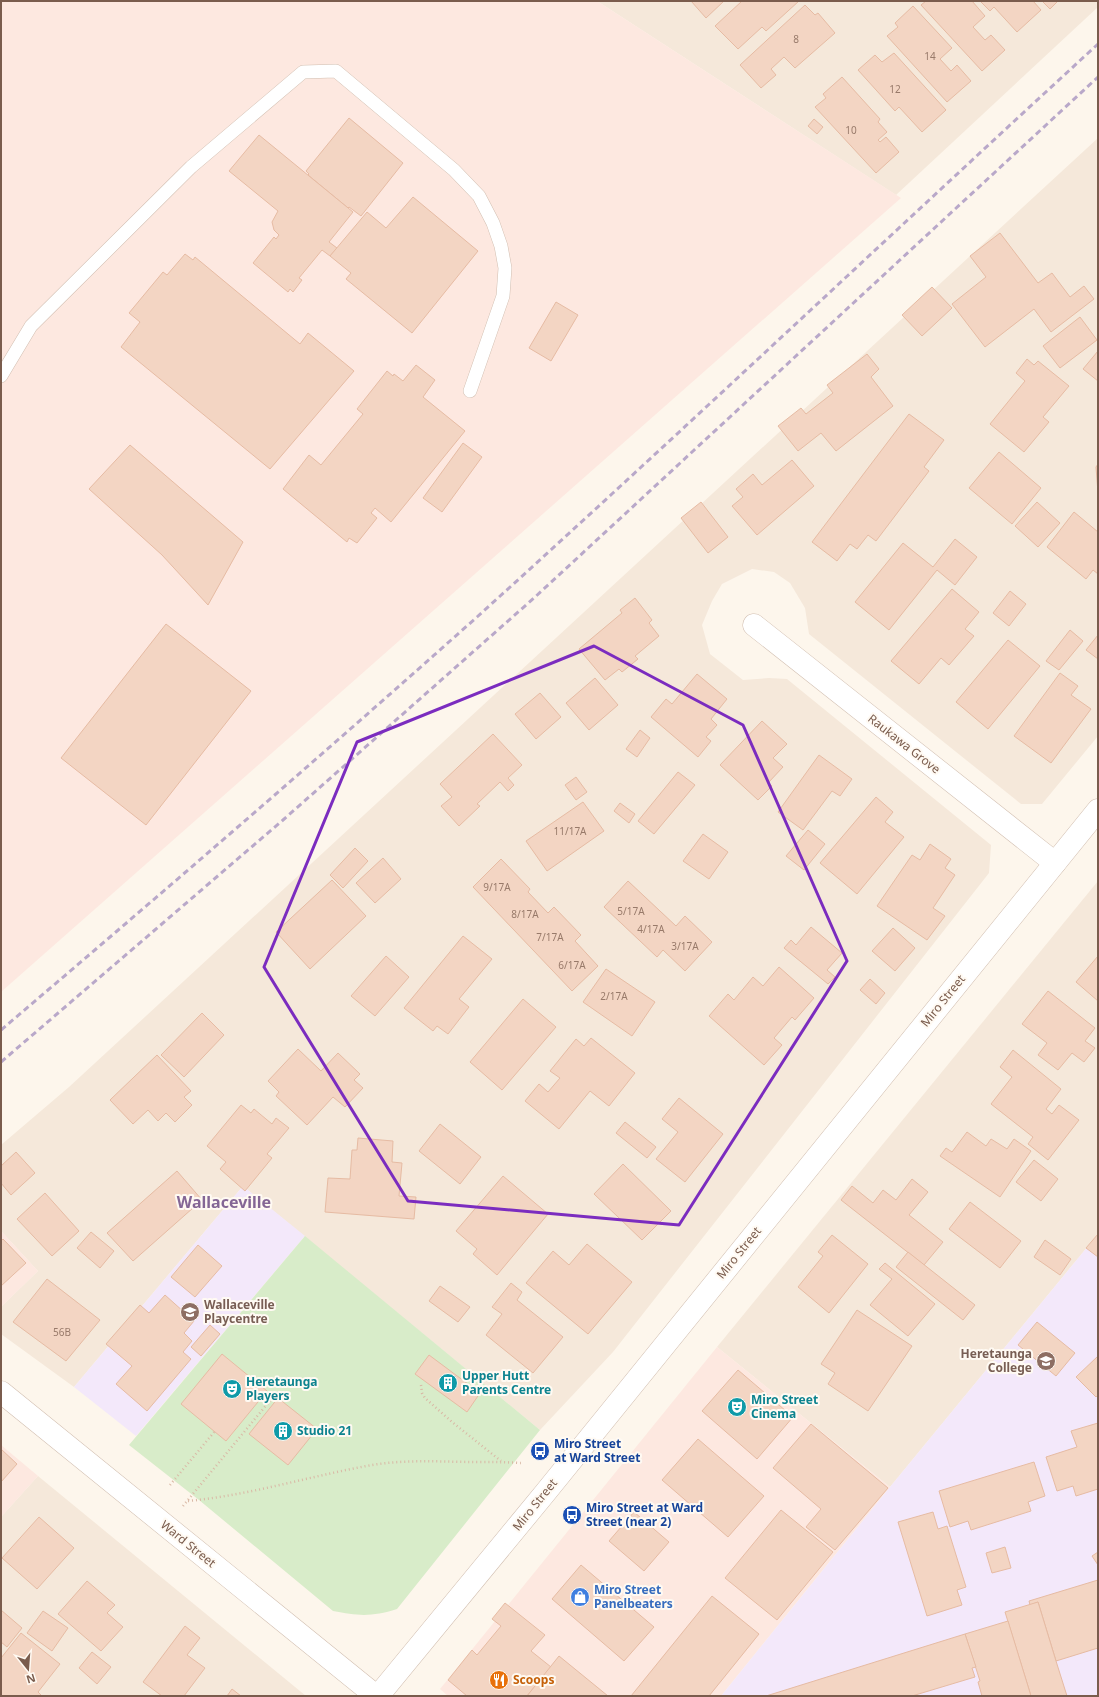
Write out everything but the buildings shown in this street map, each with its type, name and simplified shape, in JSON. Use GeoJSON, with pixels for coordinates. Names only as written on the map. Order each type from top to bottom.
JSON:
{"type":"FeatureCollection","features":[{"type":"Feature","properties":{"kind":"street","name":"Raukawa Grove"},"geometry":{"type":"LineString","coordinates":[[754,625],[1055,863]]}},
{"type":"Feature","properties":{"kind":"street","name":"Miro Street"},"geometry":{"type":"LineString","coordinates":[[377,1696],[545,1493],[1098,810]]}},
{"type":"Feature","properties":{"kind":"street","name":"Ward Street"},"geometry":{"type":"LineString","coordinates":[[1,1392],[377,1696]]}},
{"type":"Feature","properties":{"kind":"lane"},"geometry":{"type":"LineString","coordinates":[[1,376],[31,326],[191,166],[303,72],[336,71],[454,170],[479,196],[493,223],[501,246],[505,268],[503,296],[470,392]]}},
{"type":"Feature","properties":{"kind":"path"},"geometry":{"type":"LineString","coordinates":[[421,1385],[422,1393],[425,1398],[452,1422],[502,1461]]}},
{"type":"Feature","properties":{"kind":"path"},"geometry":{"type":"LineString","coordinates":[[166,1526],[273,1397]]}},
{"type":"Feature","properties":{"kind":"path"},"geometry":{"type":"LineString","coordinates":[[170,1485],[215,1431]]}},
{"type":"Feature","properties":{"kind":"path"},"geometry":{"type":"LineString","coordinates":[[188,1500],[216,1499],[268,1489],[313,1476],[374,1464],[422,1460],[479,1462],[502,1461],[521,1463]]}},
{"type":"Feature","properties":{"kind":"highlighted area"},"geometry":{"type":"Polygon","coordinates":[[[594,646],[743,725],[847,961],[679,1225],[408,1201],[264,967],[357,742],[594,646]]]}},
{"type":"Feature","properties":{"kind":"shaded area"},"geometry":{"type":"Polygon","coordinates":[[[1,1],[597,1],[901,198],[1,992],[1,1]]]}},
{"type":"Feature","properties":{"kind":"shaded area"},"geometry":{"type":"Polygon","coordinates":[[[597,1],[1098,1],[1098,7],[896,195],[597,1]]]}},
{"type":"Feature","properties":{"kind":"shaded area"},"geometry":{"type":"Polygon","coordinates":[[[1098,138],[1098,736],[1042,804],[1021,804],[809,634],[805,608],[790,583],[774,572],[752,569],[722,584],[712,601],[702,625],[710,654],[743,680],[769,678],[787,679],[991,845],[989,873],[613,1352],[540,1430],[243,1186],[74,1387],[1,1334],[1,1307],[38,1271],[1,1231],[1,1145],[69,1087],[1098,138]]]}},
{"type":"Feature","properties":{"kind":"shaded area"},"geometry":{"type":"Polygon","coordinates":[[[1098,881],[1098,1234],[890,1487],[717,1347],[1098,881]]]}},
{"type":"Feature","properties":{"kind":"shaded area","name":"Wallaceville Playcentre"},"geometry":{"type":"Polygon","coordinates":[[[243,1186],[305,1236],[136,1436],[74,1387],[243,1186]]]}},
{"type":"Feature","properties":{"kind":"shaded area"},"geometry":{"type":"Polygon","coordinates":[[[1,1231],[38,1271],[1,1307],[1,1231]]]}},
{"type":"Feature","properties":{"kind":"shaded area","name":"Heretaunga College"},"geometry":{"type":"Polygon","coordinates":[[[1098,1234],[1098,1696],[721,1696],[890,1487],[1098,1234]]]}},
{"type":"Feature","properties":{"kind":"shaded area"},"geometry":{"type":"Polygon","coordinates":[[[717,1347],[890,1487],[721,1696],[448,1696],[440,1689],[717,1347]]]}},
{"type":"Feature","properties":{"kind":"shaded area"},"geometry":{"type":"Polygon","coordinates":[[[1,1445],[38,1476],[1,1517],[1,1445]]]}},
{"type":"Feature","properties":{"kind":"shaded area"},"geometry":{"type":"Polygon","coordinates":[[[38,1476],[306,1696],[1,1696],[1,1517],[38,1476]]]}},
{"type":"Feature","properties":{"kind":"green space"},"geometry":{"type":"Polygon","coordinates":[[[305,1236],[540,1430],[397,1609],[380,1613],[358,1615],[333,1611],[199,1500],[129,1445],[305,1236]]]}},
{"type":"Feature","properties":{"kind":"railway"},"geometry":{"type":"LineString","coordinates":[[1,1030],[240,825],[477,617],[1098,44]]}},
{"type":"Feature","properties":{"kind":"railway"},"geometry":{"type":"LineString","coordinates":[[1,1062],[283,820],[534,598],[1098,77]]}},
{"type":"Feature","properties":{"kind":"place","name":"Wallaceville Playcentre"},"geometry":{"type":"Point","coordinates":[190,1312]}},
{"type":"Feature","properties":{"kind":"place","name":"Heretaunga College"},"geometry":{"type":"Point","coordinates":[1046,1361]}},
{"type":"Feature","properties":{"kind":"place","name":"Upper Hutt Parents Centre"},"geometry":{"type":"Point","coordinates":[448,1383]}},
{"type":"Feature","properties":{"kind":"place","name":"Heretaunga Players"},"geometry":{"type":"Point","coordinates":[232,1389]}},
{"type":"Feature","properties":{"kind":"place","name":"Miro Street Cinema"},"geometry":{"type":"Point","coordinates":[737,1407]}},
{"type":"Feature","properties":{"kind":"place","name":"Studio 21"},"geometry":{"type":"Point","coordinates":[283,1431]}},
{"type":"Feature","properties":{"kind":"place","name":"Miro Street at Ward Street"},"geometry":{"type":"Point","coordinates":[540,1451]}},
{"type":"Feature","properties":{"kind":"place","name":"Miro Street at Ward Street (near 2)"},"geometry":{"type":"Point","coordinates":[572,1515]}},
{"type":"Feature","properties":{"kind":"place","name":"Miro Street Panelbeaters"},"geometry":{"type":"Point","coordinates":[580,1597]}},
{"type":"Feature","properties":{"kind":"place","name":"Scoops"},"geometry":{"type":"Point","coordinates":[499,1680]}},
{"type":"Feature","properties":{"kind":"district","name":"Wallaceville"},"geometry":{"type":"Point","coordinates":[224,1202]}}]}
